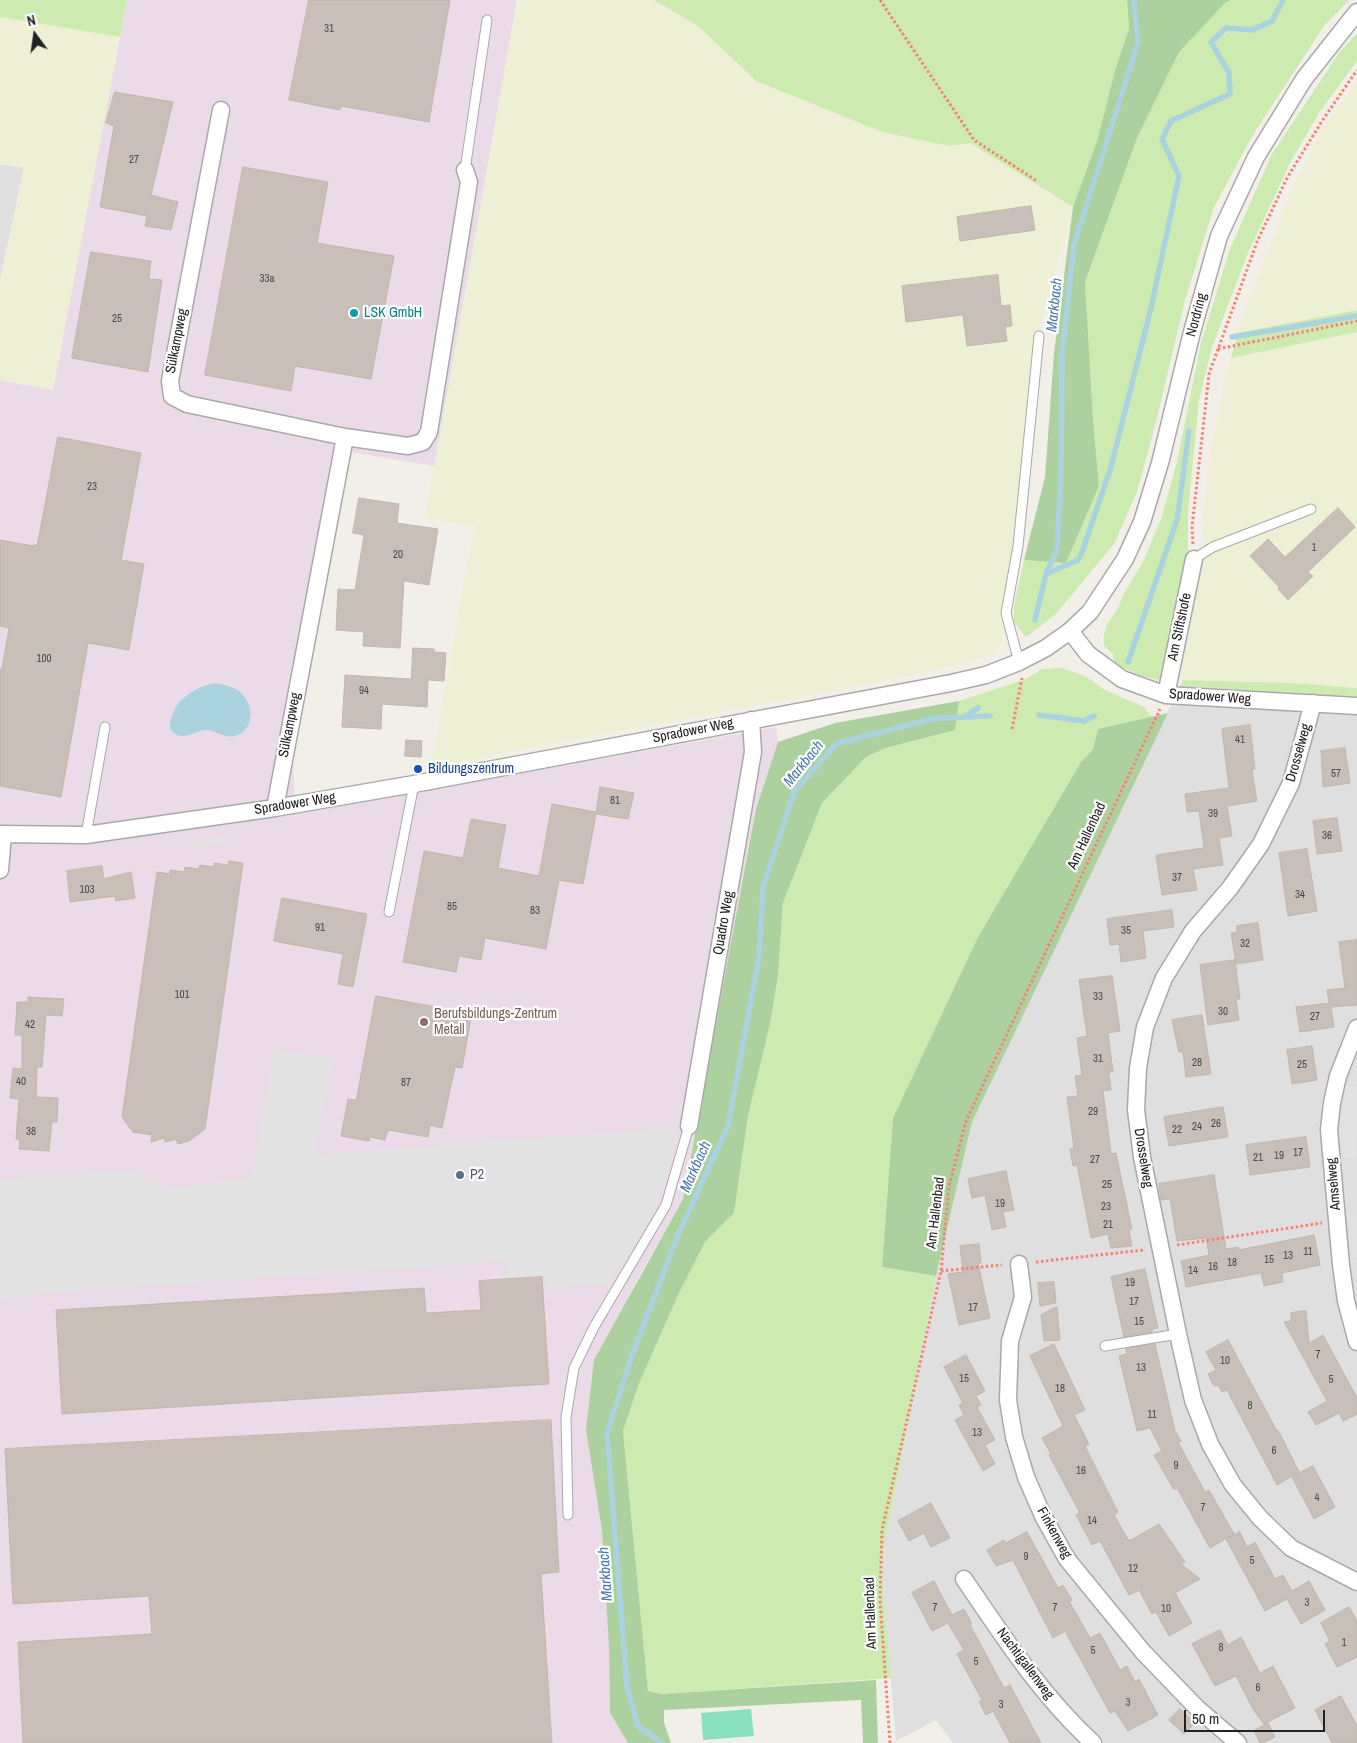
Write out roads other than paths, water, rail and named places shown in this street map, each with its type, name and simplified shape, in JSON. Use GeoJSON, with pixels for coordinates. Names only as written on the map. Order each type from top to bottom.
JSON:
{"type":"FeatureCollection","features":[{"type":"Feature","properties":{"kind":"street","name":"Nordring"},"geometry":{"type":"LineString","coordinates":[[1070,631],[1090,612],[1118,572],[1142,522],[1160,464],[1192,332],[1219,236],[1256,157],[1304,79],[1357,12]]}},
{"type":"Feature","properties":{"kind":"street","name":"Sülkampweg"},"geometry":{"type":"LineString","coordinates":[[221,110],[170,380],[172,396],[186,404],[345,437],[408,446],[423,442],[429,432],[469,182],[465,170]]}},
{"type":"Feature","properties":{"kind":"street","name":"Sülkampweg"},"geometry":{"type":"LineString","coordinates":[[275,808],[345,437]]}},
{"type":"Feature","properties":{"kind":"street","name":"Am Stiftshofe"},"geometry":{"type":"LineString","coordinates":[[1166,695],[1194,559]]}},
{"type":"Feature","properties":{"kind":"street","name":"Spradower Weg"},"geometry":{"type":"LineString","coordinates":[[2,835],[86,836],[275,808],[414,784],[951,683],[986,675],[1019,662],[1046,648],[1070,631],[1088,654],[1122,679],[1166,695],[1357,706]]}},
{"type":"Feature","properties":{"kind":"street","name":"Drosselweg"},"geometry":{"type":"LineString","coordinates":[[1313,703],[1291,784],[1261,844],[1230,888],[1194,931],[1164,978],[1145,1027],[1138,1068],[1136,1110],[1142,1157],[1178,1334],[1193,1400],[1210,1444],[1233,1485],[1260,1518],[1291,1548],[1357,1582]]}},
{"type":"Feature","properties":{"kind":"street","name":"Quadro Weg"},"geometry":{"type":"LineString","coordinates":[[689,1126],[753,752],[751,720]]}},
{"type":"Feature","properties":{"kind":"street"},"geometry":{"type":"LineString","coordinates":[[0,870],[2,835]]}},
{"type":"Feature","properties":{"kind":"street","name":"Amselweg"},"geometry":{"type":"LineString","coordinates":[[1357,1028],[1338,1076],[1329,1130],[1340,1265],[1346,1301],[1357,1342]]}},
{"type":"Feature","properties":{"kind":"street","name":"Finkenweg"},"geometry":{"type":"LineString","coordinates":[[1019,1264],[1023,1297],[1010,1341],[1008,1400],[1014,1437],[1026,1477],[1042,1516],[1067,1559],[1143,1652],[1198,1709],[1238,1743]]}},
{"type":"Feature","properties":{"kind":"street","name":"Nachtigallenweg"},"geometry":{"type":"LineString","coordinates":[[964,1579],[1016,1657],[1040,1688],[1072,1724],[1093,1743]]}},
{"type":"Feature","properties":{"kind":"lane"},"geometry":{"type":"LineString","coordinates":[[465,170],[487,20]]}},
{"type":"Feature","properties":{"kind":"lane"},"geometry":{"type":"LineString","coordinates":[[1019,662],[1006,613],[1018,546],[1039,336]]}},
{"type":"Feature","properties":{"kind":"lane"},"geometry":{"type":"LineString","coordinates":[[1194,559],[1213,546],[1310,509]]}},
{"type":"Feature","properties":{"kind":"lane"},"geometry":{"type":"LineString","coordinates":[[86,836],[105,727]]}},
{"type":"Feature","properties":{"kind":"lane"},"geometry":{"type":"LineString","coordinates":[[389,912],[414,784]]}},
{"type":"Feature","properties":{"kind":"lane"},"geometry":{"type":"LineString","coordinates":[[568,1515],[566,1417],[574,1368],[594,1327],[666,1205],[689,1126]]}},
{"type":"Feature","properties":{"kind":"lane"},"geometry":{"type":"LineString","coordinates":[[1105,1346],[1178,1334]]}},
{"type":"Feature","properties":{"kind":"water"},"geometry":{"type":"Polygon","coordinates":[[[215,683],[238,690],[247,700],[250,718],[246,729],[231,737],[205,730],[187,736],[174,733],[170,729],[171,720],[178,704],[190,693],[215,683]]]}},
{"type":"Feature","properties":{"kind":"waterway","name":"Markbach"},"geometry":{"type":"LineString","coordinates":[[1035,620],[1046,574],[1057,550],[1061,474],[1062,355],[1074,245],[1138,43],[1134,0]]}},
{"type":"Feature","properties":{"kind":"waterway"},"geometry":{"type":"LineString","coordinates":[[1046,574],[1078,560],[1111,467],[1151,308],[1179,176],[1162,139],[1171,121],[1230,94],[1229,73],[1211,42],[1226,28],[1252,30],[1272,21],[1283,0]]}},
{"type":"Feature","properties":{"kind":"waterway"},"geometry":{"type":"LineString","coordinates":[[1232,337],[1357,316]]}},
{"type":"Feature","properties":{"kind":"waterway"},"geometry":{"type":"LineString","coordinates":[[1128,662],[1177,520],[1189,431]]}},
{"type":"Feature","properties":{"kind":"waterway","name":"Markbach"},"geometry":{"type":"LineString","coordinates":[[662,1743],[638,1726],[627,1687],[607,1433],[631,1358],[678,1235],[728,1126],[759,957],[763,887],[794,792],[836,744],[931,719],[964,717],[978,708]]}},
{"type":"Feature","properties":{"kind":"waterway"},"geometry":{"type":"LineString","coordinates":[[1039,715],[1084,721],[1094,716]]}},
{"type":"Feature","properties":{"kind":"waterway"},"geometry":{"type":"LineString","coordinates":[[964,717],[990,716]]}},
{"type":"Feature","properties":{"kind":"place","name":"LSK GmbH"},"geometry":{"type":"Point","coordinates":[354,313]}},
{"type":"Feature","properties":{"kind":"place","name":"Bildungszentrum"},"geometry":{"type":"Point","coordinates":[418,769]}},
{"type":"Feature","properties":{"kind":"place","name":"Berufsbildungs-Zentrum Metall"},"geometry":{"type":"Point","coordinates":[424,1022]}},
{"type":"Feature","properties":{"kind":"place","name":"P2"},"geometry":{"type":"Point","coordinates":[460,1175]}}]}
